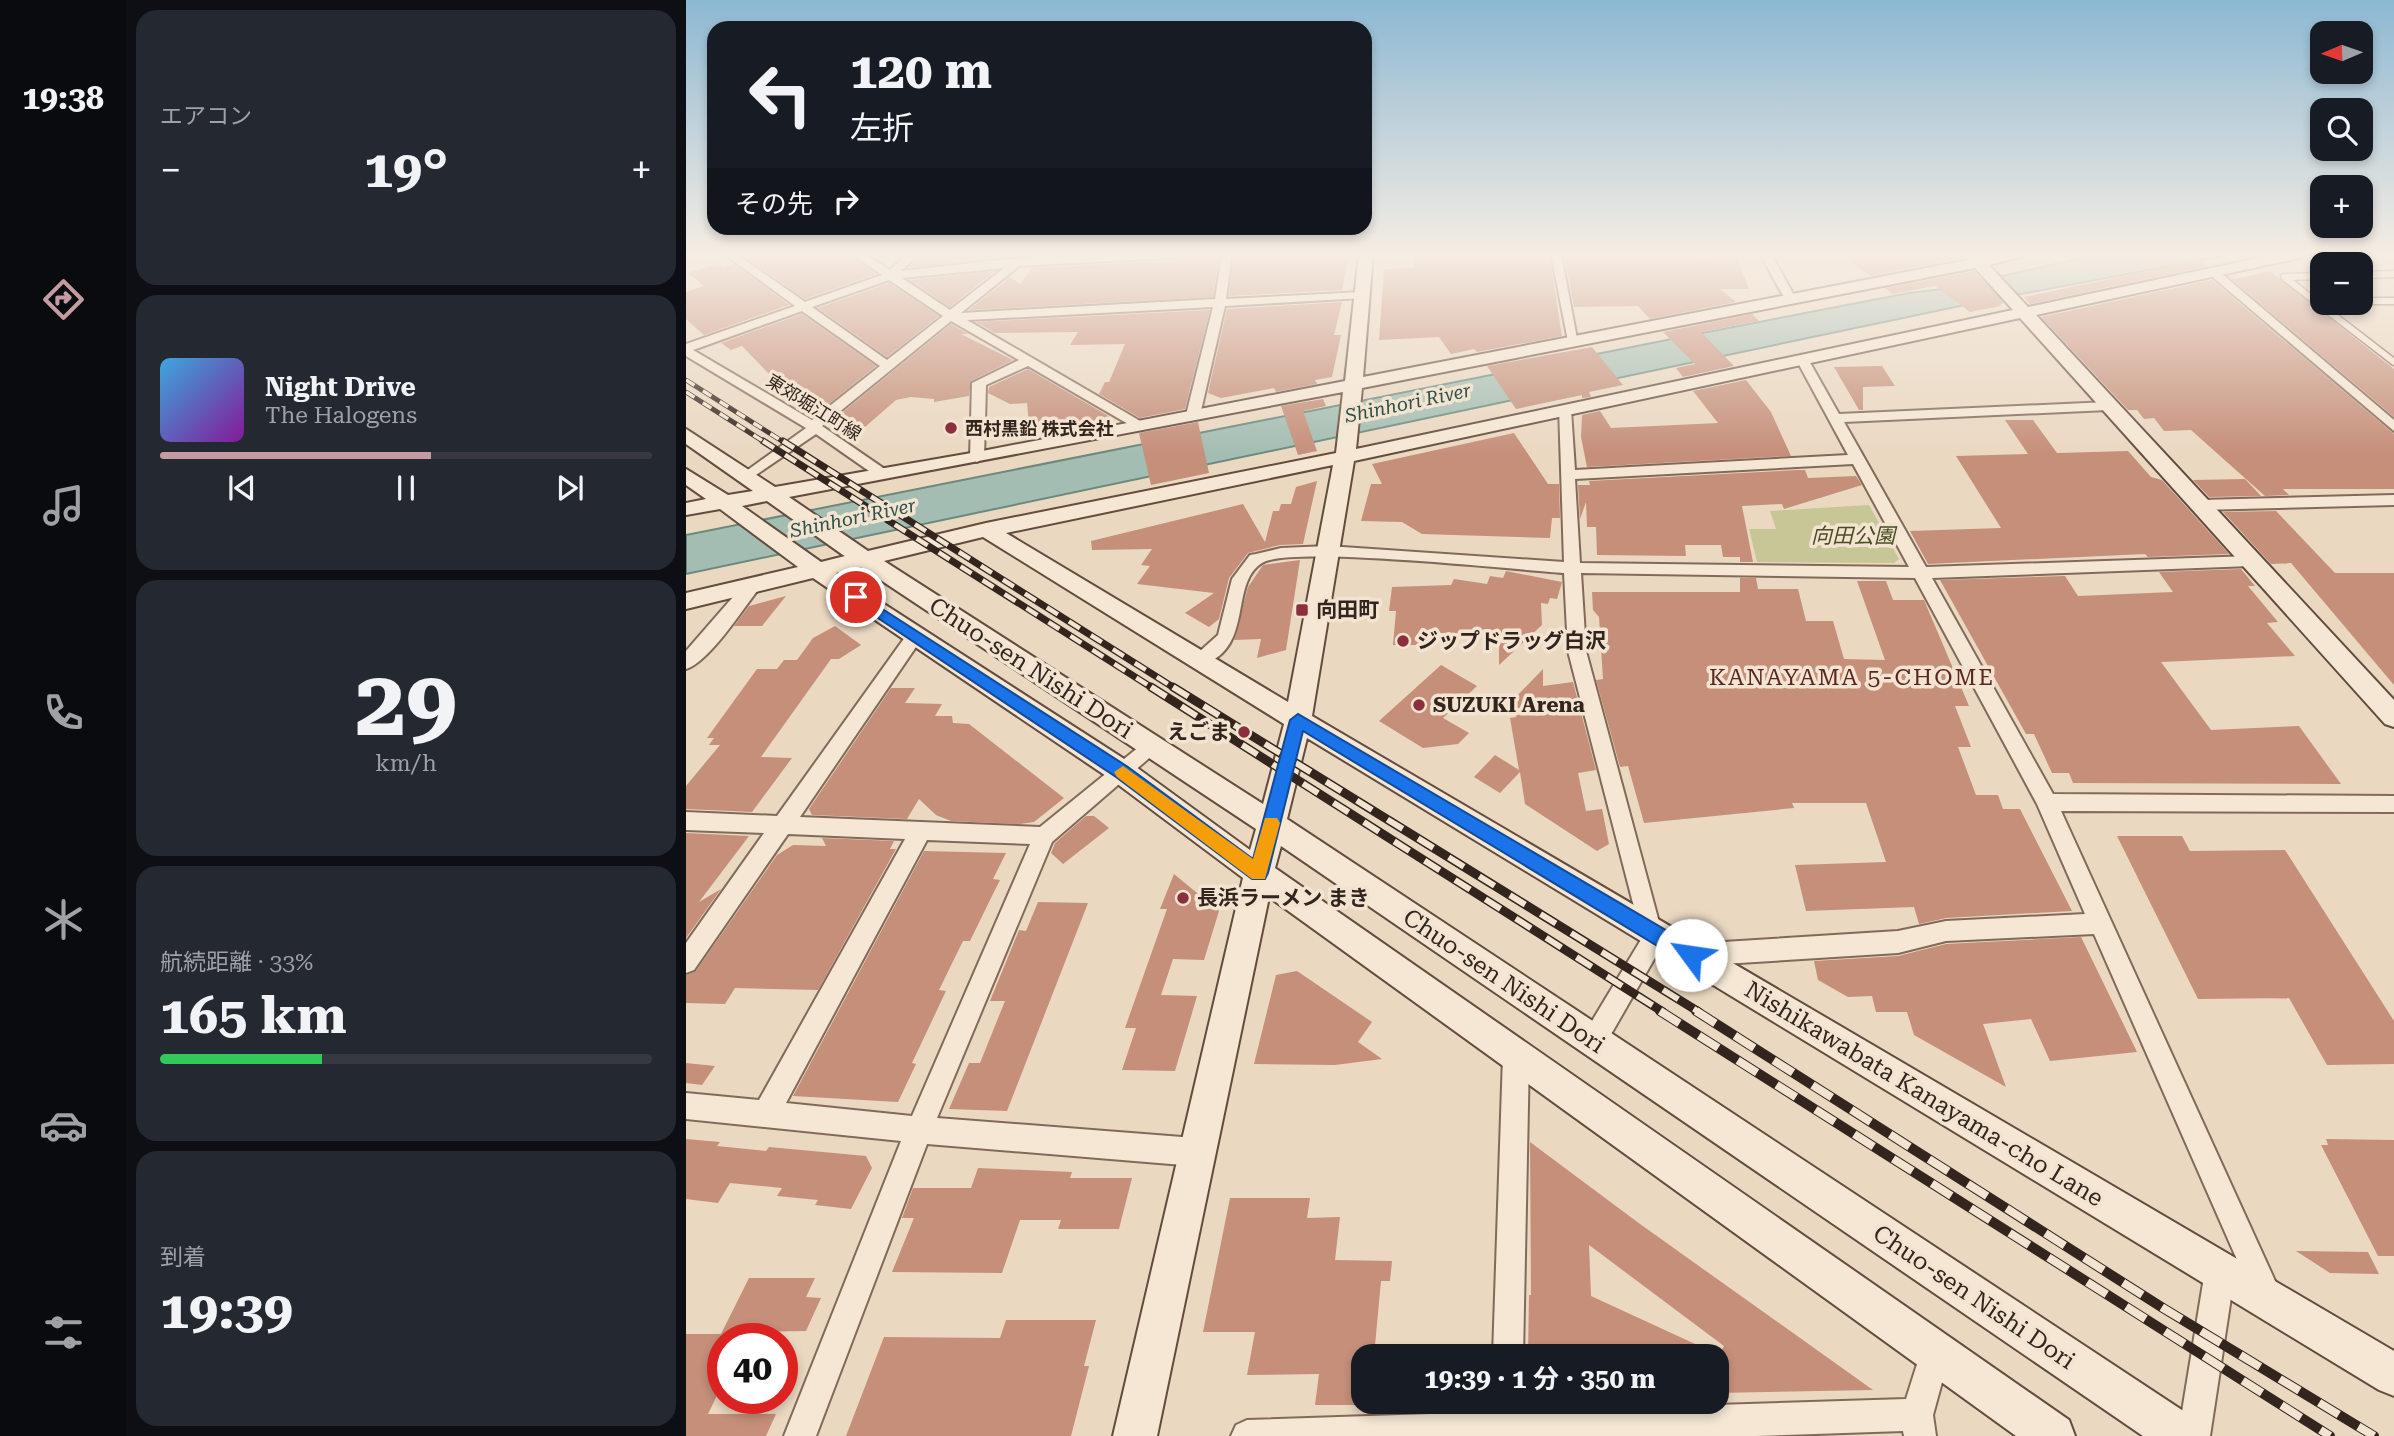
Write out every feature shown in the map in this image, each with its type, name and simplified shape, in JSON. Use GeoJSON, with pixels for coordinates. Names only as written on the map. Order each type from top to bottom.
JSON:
{"type":"FeatureCollection","features":[{"type":"Feature","properties":{"kind":"street"},"geometry":{"type":"LineString","coordinates":[[686,350],[764,321]]}},
{"type":"Feature","properties":{"kind":"street"},"geometry":{"type":"LineString","coordinates":[[822,321],[889,367]]}},
{"type":"Feature","properties":{"kind":"street"},"geometry":{"type":"LineString","coordinates":[[747,477],[948,321]]}},
{"type":"Feature","properties":{"kind":"street"},"geometry":{"type":"LineString","coordinates":[[960,321],[1140,425]]}},
{"type":"Feature","properties":{"kind":"street"},"geometry":{"type":"LineString","coordinates":[[1193,415],[1216,321]]}},
{"type":"Feature","properties":{"kind":"street"},"geometry":{"type":"LineString","coordinates":[[1135,1436],[1195,1152],[1259,873],[1298,720],[1346,448],[1360,321]]}},
{"type":"Feature","properties":{"kind":"street"},"geometry":{"type":"LineString","coordinates":[[1570,321],[1574,341]]}},
{"type":"Feature","properties":{"kind":"street"},"geometry":{"type":"LineString","coordinates":[[686,509],[730,507],[778,499],[884,475],[1193,415],[1354,393],[1574,341],[1677,321]]}},
{"type":"Feature","properties":{"kind":"street"},"geometry":{"type":"LineString","coordinates":[[686,601],[752,586],[810,565],[857,554],[986,530],[1346,448],[1564,410],[1966,321]]}},
{"type":"Feature","properties":{"kind":"street"},"geometry":{"type":"LineString","coordinates":[[2029,321],[2391,710]]}},
{"type":"Feature","properties":{"kind":"street"},"geometry":{"type":"LineString","coordinates":[[2270,321],[2394,428]]}},
{"type":"Feature","properties":{"kind":"street","name":"東郊堀江町線"},"geometry":{"type":"LineString","coordinates":[[686,350],[814,427],[884,475]]}},
{"type":"Feature","properties":{"kind":"street"},"geometry":{"type":"LineString","coordinates":[[1802,359],[2047,802],[2270,1301]]}},
{"type":"Feature","properties":{"kind":"street"},"geometry":{"type":"LineString","coordinates":[[977,458],[979,383],[1030,360]]}},
{"type":"Feature","properties":{"kind":"street"},"geometry":{"type":"LineString","coordinates":[[1835,418],[2108,406]]}},
{"type":"Feature","properties":{"kind":"street"},"geometry":{"type":"LineString","coordinates":[[1564,410],[1577,651],[1653,933],[1592,1041]]}},
{"type":"Feature","properties":{"kind":"street","name":"Chuo-sen Nishi Dori"},"geometry":{"type":"LineString","coordinates":[[686,435],[857,554],[1271,824],[2181,1436]]}},
{"type":"Feature","properties":{"kind":"street"},"geometry":{"type":"LineString","coordinates":[[1567,475],[1858,459]]}},
{"type":"Feature","properties":{"kind":"street","name":"Chuo-sen Nishi Dori"},"geometry":{"type":"LineString","coordinates":[[686,475],[914,637],[1122,772],[1259,873],[2053,1436]]}},
{"type":"Feature","properties":{"kind":"street"},"geometry":{"type":"LineString","coordinates":[[2200,505],[2394,500]]}},
{"type":"Feature","properties":{"kind":"street","name":"Nishikawabata Kanayama-cho Lane"},"geometry":{"type":"LineString","coordinates":[[986,530],[1298,720],[2394,1375]]}},
{"type":"Feature","properties":{"kind":"street"},"geometry":{"type":"LineString","coordinates":[[1199,660],[1226,638],[1240,579],[1256,559],[1281,553],[1328,551],[1572,568],[1921,573],[2251,561]]}},
{"type":"Feature","properties":{"kind":"street"},"geometry":{"type":"LineString","coordinates":[[686,662],[709,639],[752,586]]}},
{"type":"Feature","properties":{"kind":"street"},"geometry":{"type":"LineString","coordinates":[[686,962],[779,825],[914,637]]}},
{"type":"Feature","properties":{"kind":"street"},"geometry":{"type":"LineString","coordinates":[[800,1436],[919,1130],[1044,836],[1152,747]]}},
{"type":"Feature","properties":{"kind":"street"},"geometry":{"type":"LineString","coordinates":[[2047,802],[2394,804]]}},
{"type":"Feature","properties":{"kind":"street"},"geometry":{"type":"LineString","coordinates":[[686,821],[1044,836]]}},
{"type":"Feature","properties":{"kind":"street"},"geometry":{"type":"LineString","coordinates":[[766,1114],[921,831]]}},
{"type":"Feature","properties":{"kind":"street"},"geometry":{"type":"LineString","coordinates":[[1691,955],[1898,942],[1946,931],[2102,923]]}},
{"type":"Feature","properties":{"kind":"street"},"geometry":{"type":"LineString","coordinates":[[1508,1344],[1516,1056]]}},
{"type":"Feature","properties":{"kind":"street"},"geometry":{"type":"LineString","coordinates":[[686,1106],[919,1130],[1195,1152]]}},
{"type":"Feature","properties":{"kind":"street"},"geometry":{"type":"LineString","coordinates":[[2194,1436],[2220,1271]]}},
{"type":"Feature","properties":{"kind":"street"},"geometry":{"type":"LineString","coordinates":[[1247,1436],[1506,1421],[1918,1426],[1935,1353]]}},
{"type":"Feature","properties":{"kind":"lane"},"geometry":{"type":"LineString","coordinates":[[2343,321],[2394,362]]}},
{"type":"Feature","properties":{"kind":"green space","name":"向田公園"},"geometry":{"type":"Polygon","coordinates":[[[1869,505],[1899,559],[1894,563],[1757,562],[1749,529],[1776,529],[1770,511],[1869,505]]]}},
{"type":"Feature","properties":{"kind":"water","name":"Shinhori River"},"geometry":{"type":"Polygon","coordinates":[[[1764,321],[1889,321],[686,574],[686,535],[1764,321]]]}},
{"type":"Feature","properties":{"kind":"building"},"geometry":{"type":"Polygon","coordinates":[[[688,321],[744,321],[704,335],[688,321]]]}},
{"type":"Feature","properties":{"kind":"building"},"geometry":{"type":"Polygon","coordinates":[[[782,321],[812,321],[876,366],[825,407],[794,385],[769,374],[742,346],[731,350],[721,343],[782,321]]]}},
{"type":"Feature","properties":{"kind":"building"},"geometry":{"type":"Polygon","coordinates":[[[836,321],[933,321],[887,357],[836,321]]]}},
{"type":"Feature","properties":{"kind":"building"},"geometry":{"type":"Polygon","coordinates":[[[1207,321],[1185,409],[1140,418],[1099,394],[1105,382],[1109,382],[1125,344],[1070,345],[1078,332],[995,333],[976,322],[1207,321]]]}},
{"type":"Feature","properties":{"kind":"building"},"geometry":{"type":"Polygon","coordinates":[[[1224,321],[1337,321],[1334,335],[1341,335],[1332,377],[1315,380],[1317,384],[1276,392],[1274,388],[1221,398],[1208,393],[1224,321]]]}},
{"type":"Feature","properties":{"kind":"building"},"geometry":{"type":"Polygon","coordinates":[[[1380,321],[1560,321],[1562,336],[1477,352],[1474,349],[1451,354],[1439,337],[1379,340],[1380,321]]]}},
{"type":"Feature","properties":{"kind":"building"},"geometry":{"type":"Polygon","coordinates":[[[1717,321],[1759,321],[1701,332],[1734,366],[1683,377],[1676,368],[1695,364],[1663,332],[1717,321]]]}},
{"type":"Feature","properties":{"kind":"building"},"geometry":{"type":"Polygon","coordinates":[[[2045,321],[2260,321],[2394,434],[2394,489],[2283,489],[2289,495],[2265,496],[2191,430],[2164,431],[2154,418],[2144,419],[2137,410],[2128,410],[2045,321]]]}},
{"type":"Feature","properties":{"kind":"building"},"geometry":{"type":"Polygon","coordinates":[[[2281,321],[2333,321],[2394,369],[2394,417],[2281,321]]]}},
{"type":"Feature","properties":{"kind":"building"},"geometry":{"type":"Polygon","coordinates":[[[951,324],[968,334],[961,334],[1013,360],[971,381],[969,396],[934,402],[934,399],[911,397],[896,400],[865,427],[838,416],[951,324]]]}},
{"type":"Feature","properties":{"kind":"building"},"geometry":{"type":"Polygon","coordinates":[[[1592,347],[1623,385],[1589,392],[1591,397],[1582,398],[1582,395],[1516,409],[1487,366],[1592,347]]]}},
{"type":"Feature","properties":{"kind":"building"},"geometry":{"type":"Polygon","coordinates":[[[1882,366],[1895,386],[1863,387],[1863,410],[1859,410],[1834,367],[1882,366]]]}},
{"type":"Feature","properties":{"kind":"building"},"geometry":{"type":"Polygon","coordinates":[[[1028,369],[1112,418],[1030,434],[1027,403],[1010,404],[988,393],[989,387],[1028,369]]]}},
{"type":"Feature","properties":{"kind":"building"},"geometry":{"type":"Polygon","coordinates":[[[1746,380],[1771,412],[1791,456],[1587,467],[1581,437],[1582,415],[1600,411],[1611,428],[1718,423],[1693,391],[1746,380]]]}},
{"type":"Feature","properties":{"kind":"building"},"geometry":{"type":"Polygon","coordinates":[[[1323,399],[1326,406],[1303,411],[1317,451],[1298,455],[1281,406],[1323,399]]]}},
{"type":"Feature","properties":{"kind":"building"},"geometry":{"type":"Polygon","coordinates":[[[2005,420],[2033,420],[2057,453],[2128,451],[2151,477],[2162,480],[2229,554],[2148,557],[2145,554],[1928,564],[1910,531],[2001,528],[1956,456],[2028,454],[2005,420]]]}},
{"type":"Feature","properties":{"kind":"building"},"geometry":{"type":"Polygon","coordinates":[[[1198,422],[1209,473],[1151,485],[1139,433],[1198,422]]]}},
{"type":"Feature","properties":{"kind":"building"},"geometry":{"type":"Polygon","coordinates":[[[1514,433],[1548,484],[1559,484],[1560,518],[1552,518],[1550,538],[1422,534],[1402,522],[1361,521],[1371,484],[1382,484],[1372,464],[1514,433]]]}},
{"type":"Feature","properties":{"kind":"building"},"geometry":{"type":"Polygon","coordinates":[[[1805,470],[1808,478],[1856,476],[1862,485],[1784,509],[1782,504],[1742,506],[1753,562],[1740,562],[1740,557],[1723,557],[1721,545],[1685,545],[1686,556],[1597,555],[1596,527],[1587,527],[1586,502],[1580,519],[1578,485],[1590,485],[1589,481],[1805,470]]]}},
{"type":"Feature","properties":{"kind":"building"},"geometry":{"type":"Polygon","coordinates":[[[2245,479],[2261,496],[2209,497],[2193,480],[2245,479]]]}},
{"type":"Feature","properties":{"kind":"building"},"geometry":{"type":"Polygon","coordinates":[[[1317,481],[1303,544],[1280,545],[1248,553],[1229,578],[1219,619],[1209,627],[1185,613],[1214,593],[1137,584],[1150,566],[1141,565],[1152,549],[1092,550],[1091,541],[1243,504],[1265,542],[1273,511],[1279,511],[1281,504],[1291,504],[1296,487],[1317,481]]]}},
{"type":"Feature","properties":{"kind":"building"},"geometry":{"type":"Polygon","coordinates":[[[2276,511],[2335,573],[2394,573],[2394,685],[2291,563],[2271,564],[2223,512],[2276,511]]]}},
{"type":"Feature","properties":{"kind":"building"},"geometry":{"type":"Polygon","coordinates":[[[1300,560],[1286,650],[1257,658],[1261,639],[1234,640],[1248,587],[1263,565],[1300,560]]]}},
{"type":"Feature","properties":{"kind":"building"},"geometry":{"type":"Polygon","coordinates":[[[2241,569],[2255,586],[2248,586],[2278,622],[2267,623],[2295,656],[2161,662],[2211,730],[2299,726],[2341,784],[2073,783],[2069,773],[2052,773],[2034,734],[2026,734],[1940,580],[2065,576],[2078,596],[2173,592],[2159,572],[2241,569]]]}},
{"type":"Feature","properties":{"kind":"building"},"geometry":{"type":"Polygon","coordinates":[[[1506,571],[1562,582],[1557,599],[1550,598],[1548,604],[1541,603],[1542,625],[1499,665],[1499,644],[1485,644],[1486,633],[1435,633],[1435,645],[1393,645],[1396,611],[1389,611],[1392,587],[1451,585],[1454,579],[1487,584],[1490,576],[1503,578],[1506,571]]]}},
{"type":"Feature","properties":{"kind":"building"},"geometry":{"type":"Polygon","coordinates":[[[1740,578],[1756,578],[1758,589],[1798,589],[1806,621],[1833,621],[1844,659],[1885,660],[1857,581],[1886,581],[1893,600],[1924,600],[1969,706],[1955,706],[1971,747],[1958,747],[1976,795],[1998,795],[2003,809],[2020,809],[2072,911],[1946,918],[1919,924],[1914,907],[1806,911],[1795,865],[1886,862],[1866,803],[1792,803],[1794,808],[1644,823],[1628,766],[1620,767],[1596,680],[1603,679],[1599,617],[1593,610],[1592,592],[1740,592],[1740,578]]]}},
{"type":"Feature","properties":{"kind":"building"},"geometry":{"type":"Polygon","coordinates":[[[786,596],[762,626],[734,626],[749,606],[786,596]]]}},
{"type":"Feature","properties":{"kind":"building"},"geometry":{"type":"Polygon","coordinates":[[[835,626],[861,645],[839,659],[831,659],[761,757],[792,758],[752,812],[686,809],[686,786],[720,745],[709,745],[714,738],[707,738],[757,669],[777,669],[784,660],[797,660],[813,638],[835,626]]]}},
{"type":"Feature","properties":{"kind":"building"},"geometry":{"type":"Polygon","coordinates":[[[1441,665],[1477,686],[1443,718],[1469,733],[1458,744],[1423,748],[1379,721],[1441,665]]]}},
{"type":"Feature","properties":{"kind":"building"},"geometry":{"type":"Polygon","coordinates":[[[1543,669],[1543,686],[1573,682],[1596,770],[1578,773],[1586,811],[1602,809],[1609,844],[1597,851],[1525,804],[1520,772],[1500,793],[1474,777],[1495,755],[1519,770],[1510,718],[1516,717],[1513,700],[1543,669]]]}},
{"type":"Feature","properties":{"kind":"building"},"geometry":{"type":"Polygon","coordinates":[[[891,688],[915,688],[905,703],[942,704],[935,716],[952,716],[953,723],[969,724],[1064,798],[1034,822],[1020,824],[951,821],[936,815],[919,799],[907,819],[812,815],[809,809],[891,688]]]}},
{"type":"Feature","properties":{"kind":"building"},"geometry":{"type":"Polygon","coordinates":[[[1086,816],[1094,816],[1109,828],[1063,864],[1051,853],[1055,843],[1086,816]]]}},
{"type":"Feature","properties":{"kind":"building"},"geometry":{"type":"Polygon","coordinates":[[[686,833],[749,836],[699,902],[721,889],[686,938],[686,833]]]}},
{"type":"Feature","properties":{"kind":"building"},"geometry":{"type":"Polygon","coordinates":[[[2117,836],[2182,836],[2190,851],[2285,850],[2394,1021],[2394,1064],[2327,1065],[2289,998],[2198,999],[2117,836]]]}},
{"type":"Feature","properties":{"kind":"building"},"geometry":{"type":"Polygon","coordinates":[[[822,838],[894,841],[890,849],[896,849],[818,990],[735,988],[725,1004],[686,1003],[686,975],[696,971],[777,855],[793,845],[826,846],[822,838]]]}},
{"type":"Feature","properties":{"kind":"building"},"geometry":{"type":"Polygon","coordinates":[[[924,851],[1006,853],[993,879],[1000,880],[970,941],[963,941],[939,990],[946,991],[912,1063],[916,1064],[898,1102],[793,1096],[924,851]]]}},
{"type":"Feature","properties":{"kind":"building"},"geometry":{"type":"Polygon","coordinates":[[[1174,874],[1219,911],[1204,960],[1173,959],[1161,995],[1197,996],[1175,1071],[1122,1070],[1136,1028],[1125,1028],[1167,909],[1160,909],[1174,874]]]}},
{"type":"Feature","properties":{"kind":"building"},"geometry":{"type":"Polygon","coordinates":[[[1038,902],[1088,903],[1007,1111],[949,1109],[969,1063],[980,1063],[1005,1001],[990,1001],[1019,930],[1026,931],[1038,902]]]}},
{"type":"Feature","properties":{"kind":"building"},"geometry":{"type":"Polygon","coordinates":[[[2081,937],[2137,1052],[2050,1061],[2031,1019],[1983,1024],[2006,1087],[1914,1035],[1907,1012],[1876,1012],[1872,996],[1848,997],[1818,980],[1814,961],[1898,956],[1946,944],[2081,937]]]}},
{"type":"Feature","properties":{"kind":"building"},"geometry":{"type":"Polygon","coordinates":[[[1297,971],[1372,1022],[1358,1042],[1382,1059],[1335,1065],[1254,1064],[1276,975],[1297,971]]]}},
{"type":"Feature","properties":{"kind":"building"},"geometry":{"type":"Polygon","coordinates":[[[686,1063],[715,1066],[702,1085],[686,1083],[686,1063]]]}},
{"type":"Feature","properties":{"kind":"building"},"geometry":{"type":"Polygon","coordinates":[[[686,1139],[720,1142],[717,1146],[766,1151],[769,1147],[866,1156],[872,1168],[851,1209],[815,1205],[818,1200],[777,1196],[782,1188],[730,1183],[718,1203],[686,1199],[686,1139]]]}},
{"type":"Feature","properties":{"kind":"building"},"geometry":{"type":"Polygon","coordinates":[[[2326,1139],[2394,1140],[2394,1256],[2378,1256],[2321,1145],[2328,1145],[2326,1139]]]}},
{"type":"Feature","properties":{"kind":"building"},"geometry":{"type":"Polygon","coordinates":[[[1530,1142],[1873,1390],[1729,1393],[1729,1344],[1721,1344],[1589,1245],[1591,1296],[1695,1344],[1528,1344],[1530,1142]]]}},
{"type":"Feature","properties":{"kind":"building"},"geometry":{"type":"Polygon","coordinates":[[[978,1168],[1072,1172],[1070,1178],[1132,1178],[1119,1229],[1058,1229],[1061,1220],[1020,1220],[1002,1273],[892,1272],[914,1218],[902,1218],[913,1188],[971,1188],[978,1168]]]}},
{"type":"Feature","properties":{"kind":"building"},"geometry":{"type":"Polygon","coordinates":[[[1230,1198],[1310,1198],[1307,1218],[1340,1217],[1335,1260],[1392,1261],[1390,1281],[1381,1281],[1375,1344],[1351,1344],[1351,1405],[1315,1405],[1319,1374],[1247,1375],[1255,1332],[1203,1332],[1230,1198]]]}},
{"type":"Feature","properties":{"kind":"building"},"geometry":{"type":"Polygon","coordinates":[[[2296,1251],[2368,1252],[2379,1274],[2330,1273],[2296,1251]]]}},
{"type":"Feature","properties":{"kind":"building"},"geometry":{"type":"Polygon","coordinates":[[[749,1278],[815,1278],[806,1297],[821,1298],[806,1331],[798,1331],[798,1323],[726,1323],[749,1278]]]}},
{"type":"Feature","properties":{"kind":"building"},"geometry":{"type":"Polygon","coordinates":[[[1006,1320],[1096,1320],[1084,1366],[1089,1366],[1071,1436],[846,1436],[884,1337],[1000,1338],[1006,1320]]]}},
{"type":"Feature","properties":{"kind":"building"},"geometry":{"type":"Polygon","coordinates":[[[686,1334],[707,1334],[707,1414],[776,1414],[766,1436],[686,1436],[686,1334]]]}},
{"type":"Feature","properties":{"kind":"railway"},"geometry":{"type":"LineString","coordinates":[[686,380],[785,443]]}},
{"type":"Feature","properties":{"kind":"railway"},"geometry":{"type":"LineString","coordinates":[[686,392],[766,443]]}},
{"type":"Feature","properties":{"kind":"railway"},"geometry":{"type":"LineString","coordinates":[[763,441],[1154,689]]}},
{"type":"Feature","properties":{"kind":"railway"},"geometry":{"type":"LineString","coordinates":[[783,441],[1176,689]]}},
{"type":"Feature","properties":{"kind":"railway"},"geometry":{"type":"LineString","coordinates":[[1151,687],[1663,1012]]}},
{"type":"Feature","properties":{"kind":"railway"},"geometry":{"type":"LineString","coordinates":[[1173,687],[1699,1012]]}},
{"type":"Feature","properties":{"kind":"railway"},"geometry":{"type":"LineString","coordinates":[[1660,1011],[2330,1436]]}},
{"type":"Feature","properties":{"kind":"railway"},"geometry":{"type":"LineString","coordinates":[[1696,1011],[2163,1308],[2374,1436]]}},
{"type":"Feature","properties":{"kind":"slow traffic"},"geometry":{"type":"LineString","coordinates":[[1123,772],[1259,873],[1271,823]]}},
{"type":"Feature","properties":{"kind":"place","name":"西村黒鉛 株式会社"},"geometry":{"type":"Point","coordinates":[951,428]}},
{"type":"Feature","properties":{"kind":"place","name":"向田町"},"geometry":{"type":"Point","coordinates":[1302,610]}},
{"type":"Feature","properties":{"kind":"place","name":"ジップドラッグ白沢"},"geometry":{"type":"Point","coordinates":[1403,641]}},
{"type":"Feature","properties":{"kind":"place","name":"SUZUKI Arena"},"geometry":{"type":"Point","coordinates":[1419,705]}},
{"type":"Feature","properties":{"kind":"place","name":"えごま"},"geometry":{"type":"Point","coordinates":[1244,732]}},
{"type":"Feature","properties":{"kind":"place","name":"長浜ラーメン まき"},"geometry":{"type":"Point","coordinates":[1183,898]}},
{"type":"Feature","properties":{"kind":"district","name":"KANAYAMA 5-CHOME"},"geometry":{"type":"Point","coordinates":[1852,677]}},
{"type":"Feature","properties":{"kind":"route"},"geometry":{"type":"LineString","coordinates":[[856,597],[1122,772],[1259,873],[1298,720],[1691,955]]}}]}
